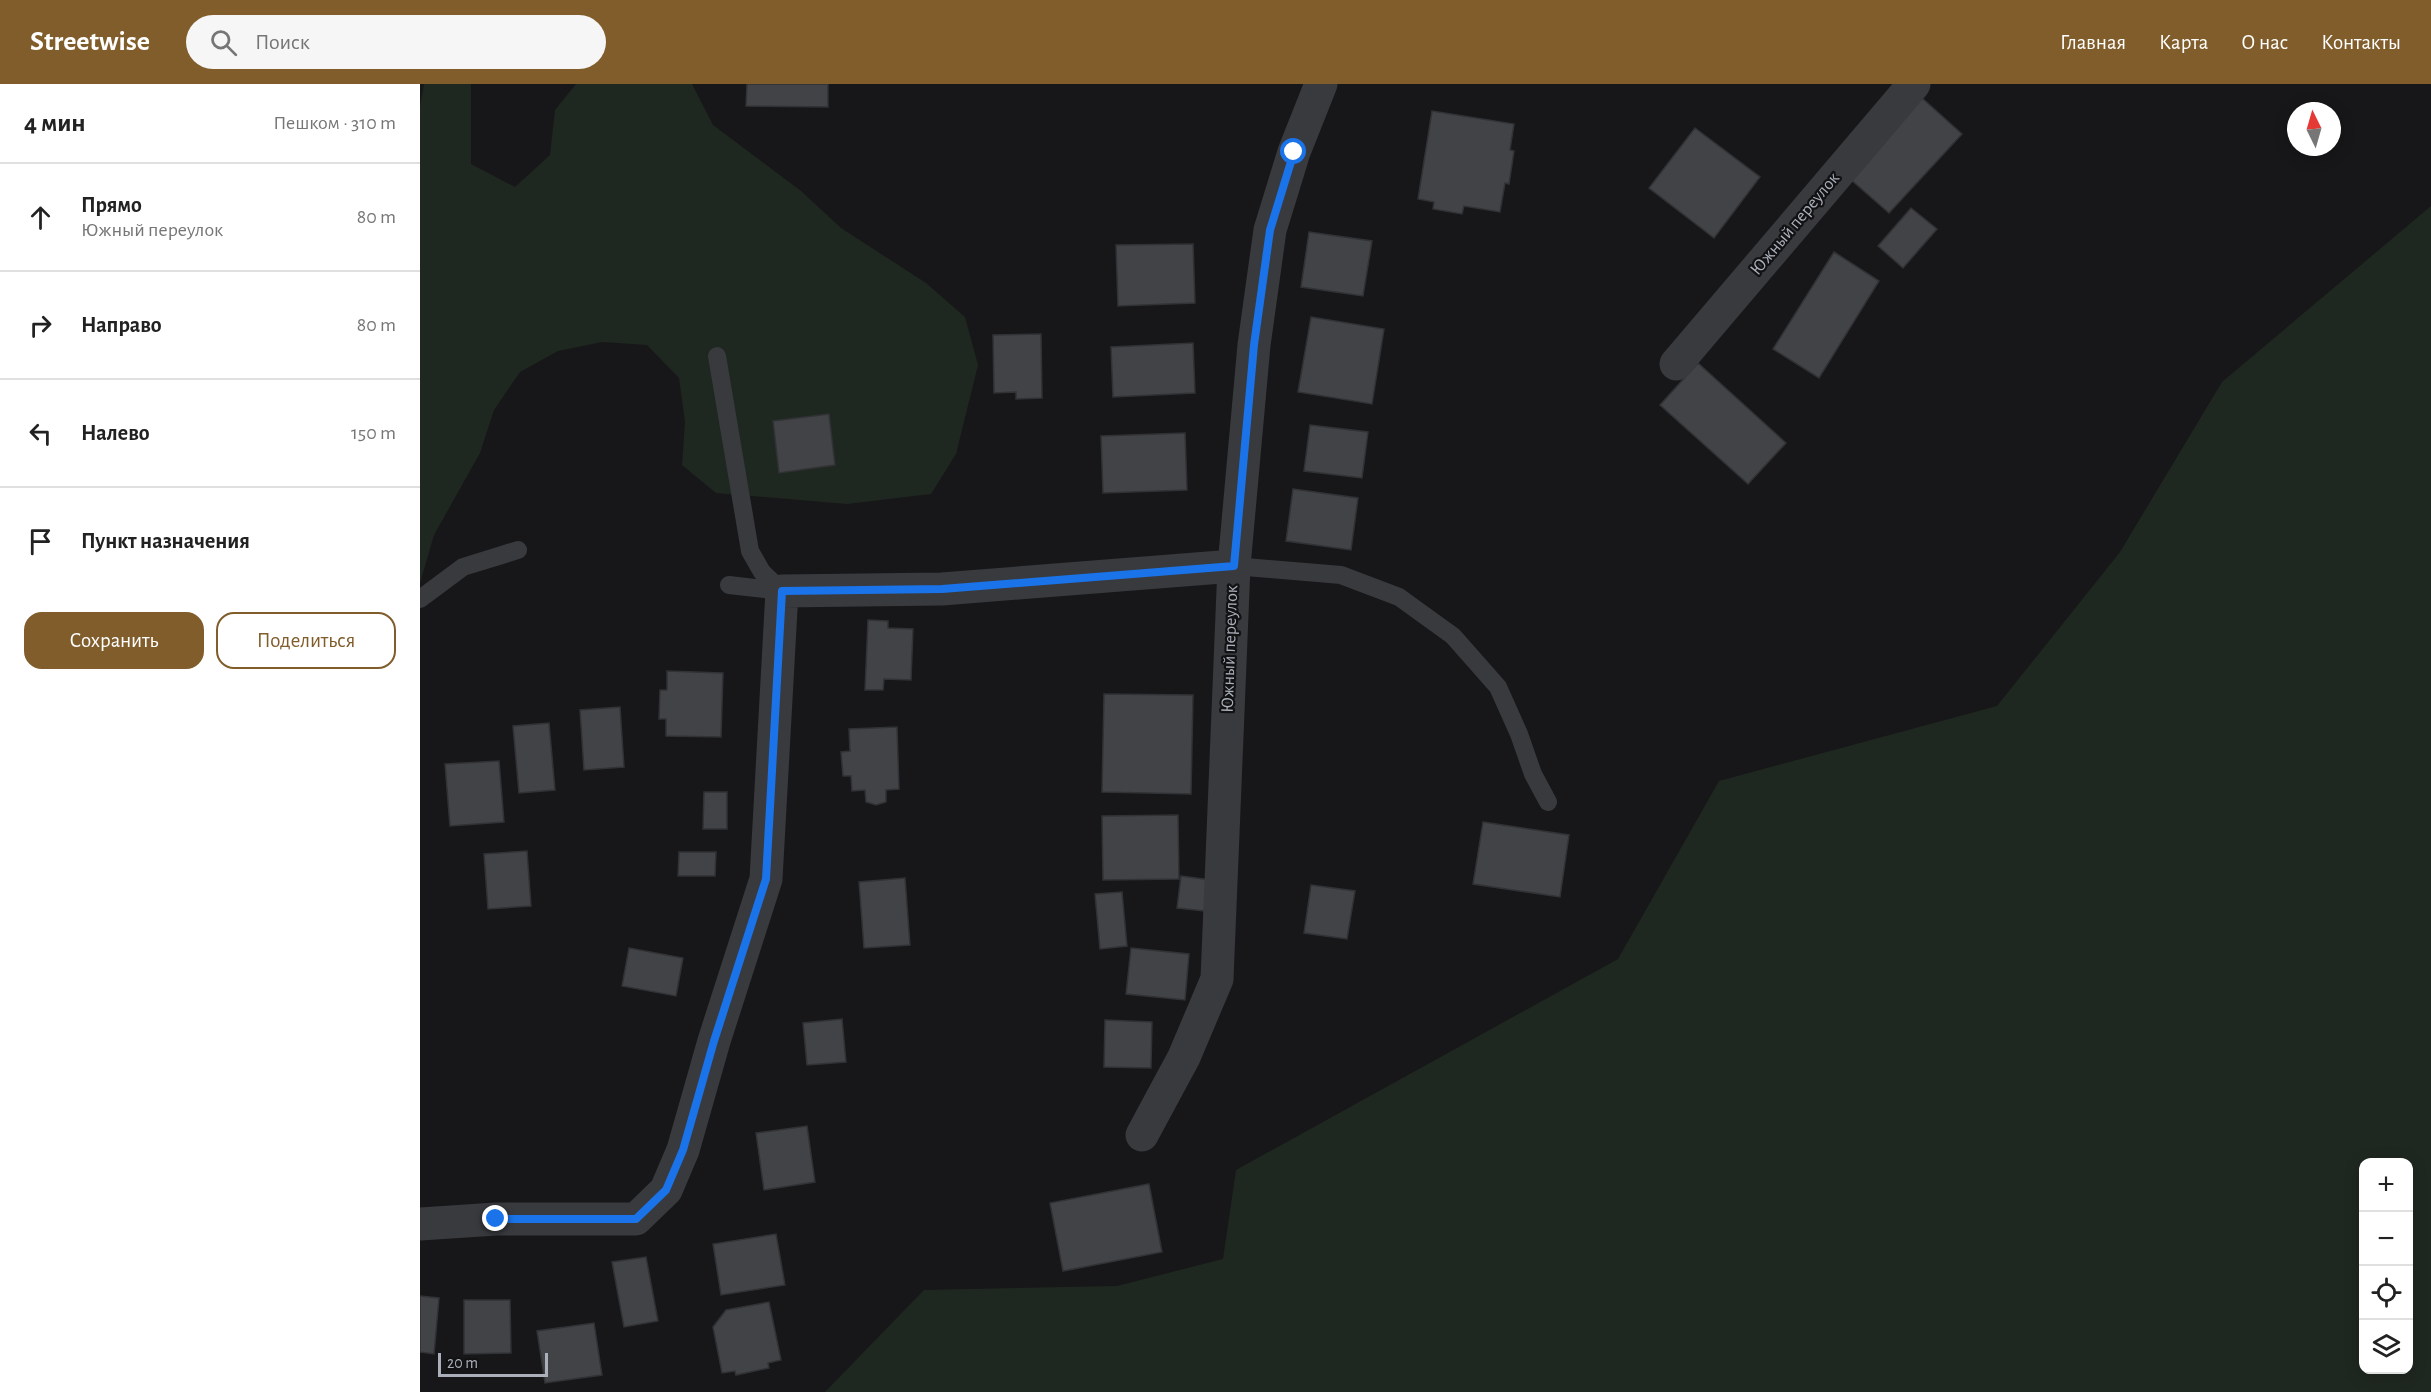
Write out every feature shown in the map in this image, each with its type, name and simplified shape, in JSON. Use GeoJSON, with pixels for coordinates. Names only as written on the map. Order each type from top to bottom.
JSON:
{"type":"FeatureCollection","features":[{"type":"Feature","properties":{"kind":"street","name":"Южный переулок"},"geometry":{"type":"LineString","coordinates":[[1142,1135],[1184,1057],[1217,979],[1234,566],[1254,345],[1270,230],[1294,152],[1321,84]]}},
{"type":"Feature","properties":{"kind":"street","name":"Южный переулок"},"geometry":{"type":"LineString","coordinates":[[1676,364],[1914,84]]}},
{"type":"Feature","properties":{"kind":"street"},"geometry":{"type":"LineString","coordinates":[[420,1224],[496,1219],[636,1219],[666,1190],[683,1150],[714,1041],[766,879],[782,591],[942,589],[1234,566]]}},
{"type":"Feature","properties":{"kind":"lane"},"geometry":{"type":"LineString","coordinates":[[717,356],[750,551],[762,572],[782,591]]}},
{"type":"Feature","properties":{"kind":"lane"},"geometry":{"type":"LineString","coordinates":[[420,599],[463,567],[518,550]]}},
{"type":"Feature","properties":{"kind":"lane"},"geometry":{"type":"LineString","coordinates":[[1234,566],[1341,575],[1400,597],[1453,636],[1498,687],[1520,734],[1533,774],[1548,802]]}},
{"type":"Feature","properties":{"kind":"lane"},"geometry":{"type":"LineString","coordinates":[[729,585],[782,591]]}},
{"type":"Feature","properties":{"kind":"shaded area"},"geometry":{"type":"Polygon","coordinates":[[[424,84],[471,84],[471,164],[515,187],[550,155],[555,110],[576,84],[692,84],[713,125],[801,191],[841,228],[926,283],[965,317],[978,365],[956,454],[931,494],[847,504],[716,493],[682,465],[685,422],[679,378],[647,345],[602,342],[558,351],[520,372],[494,410],[480,453],[434,535],[420,583],[420,107],[424,84]]]}},
{"type":"Feature","properties":{"kind":"shaded area"},"geometry":{"type":"Polygon","coordinates":[[[2431,206],[2431,1392],[825,1392],[924,1290],[1117,1286],[1223,1259],[1236,1170],[1618,959],[1719,781],[1997,706],[2120,552],[2222,382],[2431,206]]]}},
{"type":"Feature","properties":{"kind":"building"},"geometry":{"type":"Polygon","coordinates":[[[747,84],[828,84],[828,107],[746,106],[747,84]]]}},
{"type":"Feature","properties":{"kind":"building"},"geometry":{"type":"Polygon","coordinates":[[[1922,98],[1962,134],[1889,213],[1849,178],[1922,98]]]}},
{"type":"Feature","properties":{"kind":"building"},"geometry":{"type":"Polygon","coordinates":[[[1432,111],[1514,124],[1510,150],[1514,151],[1509,184],[1505,183],[1500,212],[1464,206],[1462,214],[1433,209],[1434,202],[1418,199],[1432,111]]]}},
{"type":"Feature","properties":{"kind":"building"},"geometry":{"type":"Polygon","coordinates":[[[1695,128],[1760,177],[1714,238],[1649,188],[1695,128]]]}},
{"type":"Feature","properties":{"kind":"building"},"geometry":{"type":"Polygon","coordinates":[[[1911,208],[1937,229],[1903,268],[1878,246],[1911,208]]]}},
{"type":"Feature","properties":{"kind":"building"},"geometry":{"type":"Polygon","coordinates":[[[1309,232],[1372,241],[1363,296],[1301,287],[1309,232]]]}},
{"type":"Feature","properties":{"kind":"building"},"geometry":{"type":"Polygon","coordinates":[[[1193,244],[1195,303],[1118,306],[1116,245],[1193,244]]]}},
{"type":"Feature","properties":{"kind":"building"},"geometry":{"type":"Polygon","coordinates":[[[1834,252],[1879,281],[1819,378],[1773,349],[1834,252]]]}},
{"type":"Feature","properties":{"kind":"building"},"geometry":{"type":"Polygon","coordinates":[[[1311,317],[1384,329],[1372,404],[1298,392],[1311,317]]]}},
{"type":"Feature","properties":{"kind":"building"},"geometry":{"type":"Polygon","coordinates":[[[1041,334],[1042,398],[1016,399],[1016,392],[994,393],[993,335],[1041,334]]]}},
{"type":"Feature","properties":{"kind":"building"},"geometry":{"type":"Polygon","coordinates":[[[1193,343],[1195,393],[1113,397],[1111,347],[1193,343]]]}},
{"type":"Feature","properties":{"kind":"building"},"geometry":{"type":"Polygon","coordinates":[[[1698,363],[1786,443],[1748,484],[1660,405],[1698,363]]]}},
{"type":"Feature","properties":{"kind":"building"},"geometry":{"type":"Polygon","coordinates":[[[829,414],[835,465],[779,473],[773,421],[829,414]]]}},
{"type":"Feature","properties":{"kind":"building"},"geometry":{"type":"Polygon","coordinates":[[[1310,425],[1368,432],[1362,478],[1304,471],[1310,425]]]}},
{"type":"Feature","properties":{"kind":"building"},"geometry":{"type":"Polygon","coordinates":[[[1185,433],[1187,490],[1103,493],[1101,436],[1185,433]]]}},
{"type":"Feature","properties":{"kind":"building"},"geometry":{"type":"Polygon","coordinates":[[[1293,489],[1358,498],[1351,550],[1286,541],[1293,489]]]}},
{"type":"Feature","properties":{"kind":"building"},"geometry":{"type":"Polygon","coordinates":[[[868,620],[888,621],[888,628],[913,629],[911,680],[884,679],[883,690],[865,690],[868,620]]]}},
{"type":"Feature","properties":{"kind":"building"},"geometry":{"type":"Polygon","coordinates":[[[667,671],[723,673],[721,737],[666,736],[666,719],[659,719],[660,690],[667,690],[667,671]]]}},
{"type":"Feature","properties":{"kind":"building"},"geometry":{"type":"Polygon","coordinates":[[[1104,694],[1193,695],[1191,794],[1102,792],[1104,694]]]}},
{"type":"Feature","properties":{"kind":"building"},"geometry":{"type":"Polygon","coordinates":[[[620,707],[624,767],[584,770],[580,710],[620,707]]]}},
{"type":"Feature","properties":{"kind":"building"},"geometry":{"type":"Polygon","coordinates":[[[549,723],[555,790],[519,793],[513,726],[549,723]]]}},
{"type":"Feature","properties":{"kind":"building"},"geometry":{"type":"Polygon","coordinates":[[[897,727],[899,789],[886,790],[886,802],[876,805],[866,802],[865,790],[852,791],[851,776],[843,776],[841,752],[850,751],[849,729],[897,727]]]}},
{"type":"Feature","properties":{"kind":"building"},"geometry":{"type":"Polygon","coordinates":[[[499,761],[504,822],[450,826],[445,764],[499,761]]]}},
{"type":"Feature","properties":{"kind":"building"},"geometry":{"type":"Polygon","coordinates":[[[704,792],[727,792],[727,829],[703,829],[704,792]]]}},
{"type":"Feature","properties":{"kind":"building"},"geometry":{"type":"Polygon","coordinates":[[[1178,815],[1179,879],[1103,880],[1102,816],[1178,815]]]}},
{"type":"Feature","properties":{"kind":"building"},"geometry":{"type":"Polygon","coordinates":[[[1483,822],[1569,835],[1560,897],[1473,884],[1483,822]]]}},
{"type":"Feature","properties":{"kind":"building"},"geometry":{"type":"Polygon","coordinates":[[[527,851],[531,906],[488,909],[484,854],[527,851]]]}},
{"type":"Feature","properties":{"kind":"building"},"geometry":{"type":"Polygon","coordinates":[[[679,852],[716,852],[715,876],[678,876],[679,852]]]}},
{"type":"Feature","properties":{"kind":"building"},"geometry":{"type":"Polygon","coordinates":[[[1181,876],[1218,881],[1214,912],[1177,908],[1181,876]]]}},
{"type":"Feature","properties":{"kind":"building"},"geometry":{"type":"Polygon","coordinates":[[[905,878],[910,945],[864,948],[859,882],[905,878]]]}},
{"type":"Feature","properties":{"kind":"building"},"geometry":{"type":"Polygon","coordinates":[[[1311,885],[1355,891],[1347,939],[1304,933],[1311,885]]]}},
{"type":"Feature","properties":{"kind":"building"},"geometry":{"type":"Polygon","coordinates":[[[1122,892],[1127,946],[1100,949],[1095,894],[1122,892]]]}},
{"type":"Feature","properties":{"kind":"building"},"geometry":{"type":"Polygon","coordinates":[[[629,948],[683,958],[676,996],[622,986],[629,948]]]}},
{"type":"Feature","properties":{"kind":"building"},"geometry":{"type":"Polygon","coordinates":[[[1131,948],[1189,954],[1185,1000],[1126,994],[1131,948]]]}},
{"type":"Feature","properties":{"kind":"building"},"geometry":{"type":"Polygon","coordinates":[[[842,1019],[846,1062],[807,1065],[803,1023],[842,1019]]]}},
{"type":"Feature","properties":{"kind":"building"},"geometry":{"type":"Polygon","coordinates":[[[1105,1020],[1152,1022],[1151,1068],[1104,1067],[1105,1020]]]}},
{"type":"Feature","properties":{"kind":"building"},"geometry":{"type":"Polygon","coordinates":[[[807,1126],[815,1182],[764,1190],[756,1133],[807,1126]]]}},
{"type":"Feature","properties":{"kind":"building"},"geometry":{"type":"Polygon","coordinates":[[[1149,1184],[1162,1252],[1063,1271],[1050,1203],[1149,1184]]]}},
{"type":"Feature","properties":{"kind":"building"},"geometry":{"type":"Polygon","coordinates":[[[776,1234],[785,1285],[721,1295],[713,1244],[776,1234]]]}},
{"type":"Feature","properties":{"kind":"building"},"geometry":{"type":"Polygon","coordinates":[[[646,1257],[658,1321],[624,1327],[612,1262],[646,1257]]]}},
{"type":"Feature","properties":{"kind":"building"},"geometry":{"type":"Polygon","coordinates":[[[420,1296],[439,1298],[434,1354],[420,1352],[420,1296]]]}},
{"type":"Feature","properties":{"kind":"building"},"geometry":{"type":"Polygon","coordinates":[[[464,1300],[510,1300],[511,1353],[464,1354],[464,1300]]]}},
{"type":"Feature","properties":{"kind":"building"},"geometry":{"type":"Polygon","coordinates":[[[769,1302],[781,1360],[768,1363],[769,1368],[736,1375],[735,1371],[722,1373],[713,1327],[726,1310],[769,1302]]]}},
{"type":"Feature","properties":{"kind":"building"},"geometry":{"type":"Polygon","coordinates":[[[594,1323],[602,1375],[545,1383],[537,1331],[594,1323]]]}},
{"type":"Feature","properties":{"kind":"route"},"geometry":{"type":"LineString","coordinates":[[496,1219],[636,1219],[666,1190],[683,1150],[714,1041],[766,879],[782,591],[942,589],[1234,566],[1254,345],[1270,230],[1294,152]]}}]}
